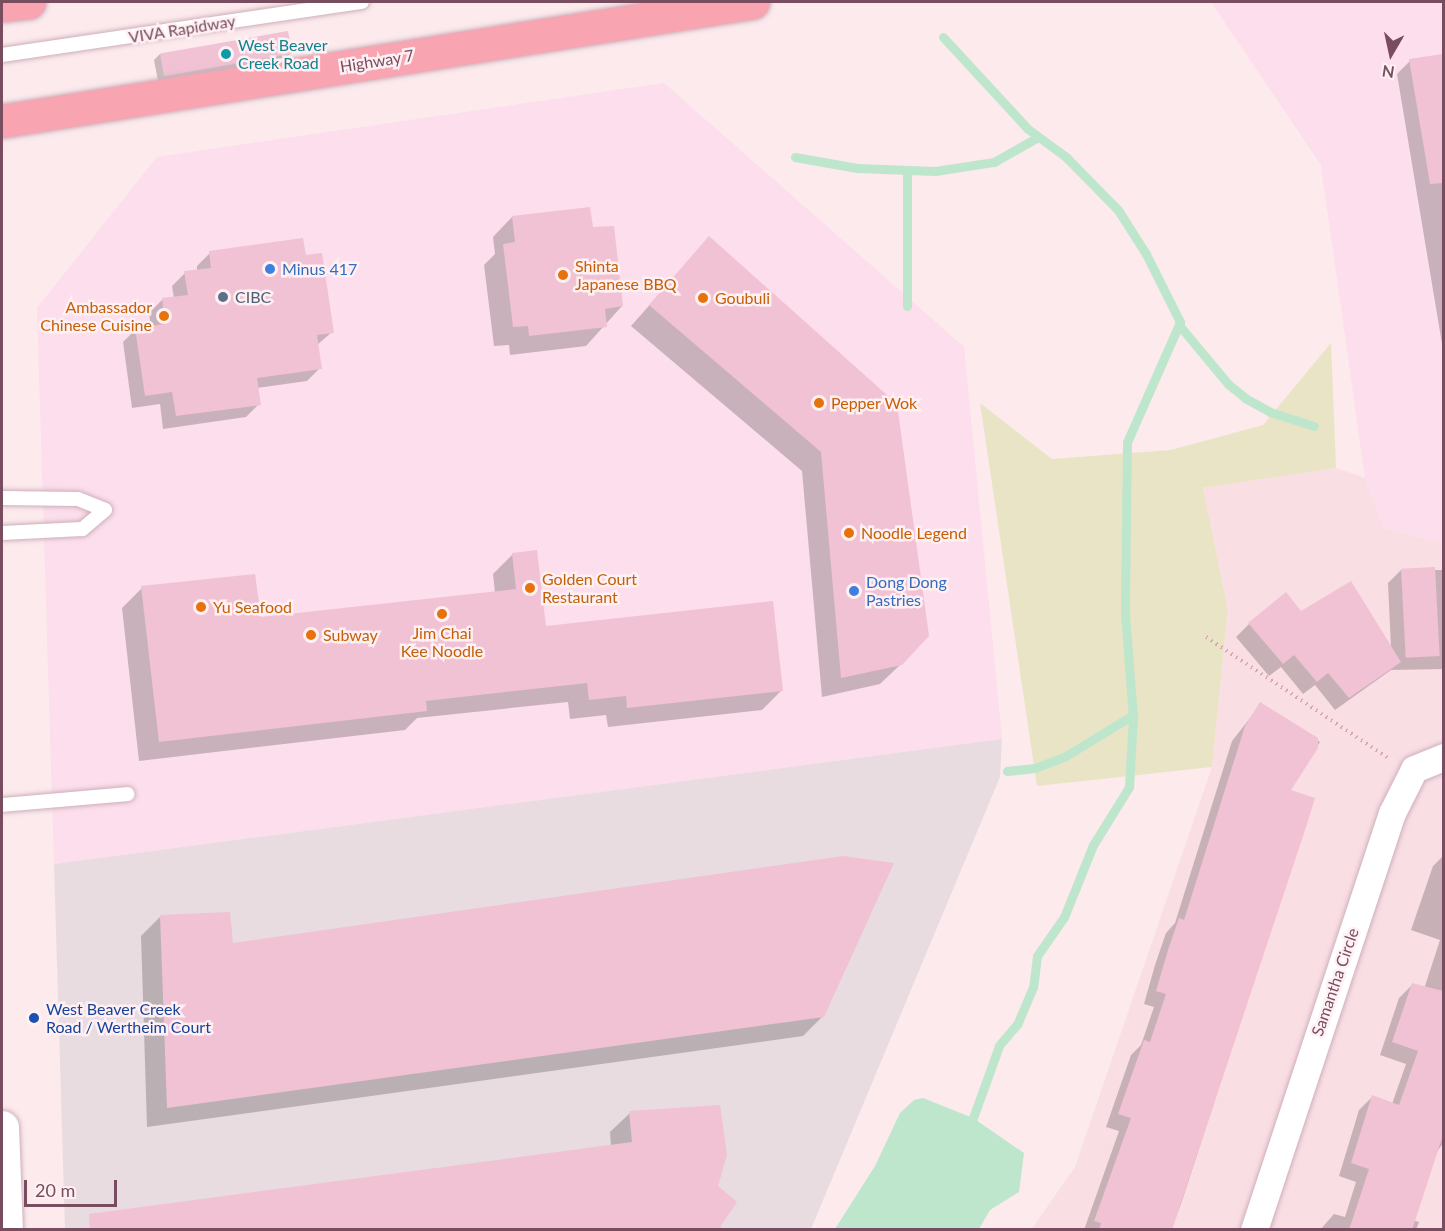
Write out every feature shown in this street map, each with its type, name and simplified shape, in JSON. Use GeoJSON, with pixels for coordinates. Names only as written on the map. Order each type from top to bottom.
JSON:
{"type":"FeatureCollection","features":[{"type":"Feature","properties":{"kind":"main road"},"geometry":{"type":"LineString","coordinates":[[2,6],[29,2]]}},
{"type":"Feature","properties":{"kind":"main road","name":"Highway 7"},"geometry":{"type":"LineString","coordinates":[[2,121],[753,2]]}},
{"type":"Feature","properties":{"kind":"street"},"geometry":{"type":"LineString","coordinates":[[1414,769],[1443,757]]}},
{"type":"Feature","properties":{"kind":"street","name":"Samantha Circle"},"geometry":{"type":"LineString","coordinates":[[1254,1230],[1392,813],[1414,769]]}},
{"type":"Feature","properties":{"kind":"street"},"geometry":{"type":"LineString","coordinates":[[2,1127],[6,1230]]}},
{"type":"Feature","properties":{"kind":"lane","name":"VIVA Rapidway"},"geometry":{"type":"LineString","coordinates":[[2,55],[362,2]]}},
{"type":"Feature","properties":{"kind":"lane"},"geometry":{"type":"LineString","coordinates":[[2,498],[78,499],[105,510],[82,529],[2,533]]}},
{"type":"Feature","properties":{"kind":"lane"},"geometry":{"type":"LineString","coordinates":[[2,805],[128,794]]}},
{"type":"Feature","properties":{"kind":"path"},"geometry":{"type":"LineString","coordinates":[[1206,637],[1373,751],[1414,769]]}},
{"type":"Feature","properties":{"kind":"shaded area"},"geometry":{"type":"Polygon","coordinates":[[[1211,2],[1443,2],[1443,542],[1384,529],[1365,478],[1321,165],[1211,2]]]}},
{"type":"Feature","properties":{"kind":"shaded area"},"geometry":{"type":"Polygon","coordinates":[[[664,83],[964,347],[1002,739],[54,864],[37,308],[157,157],[664,83]]]}},
{"type":"Feature","properties":{"kind":"shaded area"},"geometry":{"type":"Polygon","coordinates":[[[1331,343],[1336,468],[1203,488],[1228,610],[1212,767],[1037,786],[980,403],[1052,459],[1171,450],[1263,425],[1331,343]]]}},
{"type":"Feature","properties":{"kind":"shaded area"},"geometry":{"type":"Polygon","coordinates":[[[1336,468],[1365,478],[1384,529],[1443,542],[1443,1229],[1031,1230],[1075,1167],[1212,767],[1228,610],[1203,488],[1336,468]]]}},
{"type":"Feature","properties":{"kind":"shaded area"},"geometry":{"type":"Polygon","coordinates":[[[1002,739],[1000,777],[811,1229],[65,1229],[54,864],[1002,739]]]}},
{"type":"Feature","properties":{"kind":"shaded area"},"geometry":{"type":"Polygon","coordinates":[[[923,1098],[973,1118],[1024,1153],[1019,1192],[990,1210],[979,1229],[835,1229],[875,1166],[900,1113],[914,1100],[923,1098]]]}},
{"type":"Feature","properties":{"kind":"building","name":"West Beaver Creek Road"},"geometry":{"type":"Polygon","coordinates":[[[288,31],[292,54],[164,76],[160,54],[288,31]]]}},
{"type":"Feature","properties":{"kind":"building"},"geometry":{"type":"Polygon","coordinates":[[[1443,54],[1443,183],[1430,184],[1409,59],[1443,54]]]}},
{"type":"Feature","properties":{"kind":"building","name":"Shinta Japanese BBQ"},"geometry":{"type":"Polygon","coordinates":[[[590,207],[593,227],[614,226],[623,306],[605,309],[607,327],[529,336],[528,326],[513,327],[503,244],[515,242],[512,216],[590,207]]]}},
{"type":"Feature","properties":{"kind":"building"},"geometry":{"type":"Polygon","coordinates":[[[709,236],[897,404],[929,636],[902,665],[841,678],[821,452],[649,305],[709,236]]]}},
{"type":"Feature","properties":{"kind":"building"},"geometry":{"type":"Polygon","coordinates":[[[303,238],[306,255],[322,253],[334,333],[317,335],[322,369],[257,378],[261,405],[176,416],[172,392],[145,396],[135,328],[165,324],[162,298],[188,295],[184,271],[211,268],[209,251],[303,238]]]}},
{"type":"Feature","properties":{"kind":"building"},"geometry":{"type":"Polygon","coordinates":[[[537,550],[546,626],[773,601],[783,691],[627,708],[626,696],[589,700],[587,683],[426,701],[427,711],[159,742],[141,586],[255,574],[261,617],[516,589],[512,553],[537,550]]]}},
{"type":"Feature","properties":{"kind":"building"},"geometry":{"type":"Polygon","coordinates":[[[1435,567],[1440,656],[1406,658],[1401,569],[1435,567]]]}},
{"type":"Feature","properties":{"kind":"building"},"geometry":{"type":"Polygon","coordinates":[[[1351,581],[1401,662],[1349,698],[1328,673],[1317,682],[1294,655],[1283,664],[1248,623],[1286,592],[1301,611],[1351,581]]]}},
{"type":"Feature","properties":{"kind":"building"},"geometry":{"type":"Polygon","coordinates":[[[1260,702],[1318,738],[1318,748],[1291,790],[1315,798],[1172,1230],[1099,1230],[1101,1223],[1094,1221],[1131,1118],[1118,1114],[1144,1040],[1150,1042],[1166,994],[1156,991],[1168,950],[1179,918],[1184,920],[1245,726],[1260,702]]]}},
{"type":"Feature","properties":{"kind":"building"},"geometry":{"type":"Polygon","coordinates":[[[843,856],[894,863],[824,1017],[167,1108],[160,915],[230,912],[233,943],[843,856]]]}},
{"type":"Feature","properties":{"kind":"building"},"geometry":{"type":"Polygon","coordinates":[[[1412,983],[1443,991],[1443,1135],[1412,1230],[1349,1230],[1369,1169],[1351,1163],[1372,1095],[1399,1105],[1418,1051],[1392,1042],[1412,983]]]}},
{"type":"Feature","properties":{"kind":"building"},"geometry":{"type":"Polygon","coordinates":[[[720,1105],[727,1155],[718,1186],[737,1202],[718,1230],[90,1230],[89,1214],[632,1142],[629,1111],[720,1105]]]}},
{"type":"Feature","properties":{"kind":"waterway"},"geometry":{"type":"LineString","coordinates":[[943,37],[1028,129],[1066,157],[1118,210],[1146,254],[1180,322],[1127,442],[1125,614],[1133,717],[1129,787],[1093,845],[1064,917],[1037,956],[1033,987],[1018,1023],[999,1046],[973,1118]]}},
{"type":"Feature","properties":{"kind":"waterway"},"geometry":{"type":"LineString","coordinates":[[795,157],[857,168],[935,171],[994,162],[1038,137]]}},
{"type":"Feature","properties":{"kind":"waterway"},"geometry":{"type":"LineString","coordinates":[[907,172],[907,306]]}},
{"type":"Feature","properties":{"kind":"waterway"},"geometry":{"type":"LineString","coordinates":[[1179,325],[1228,384],[1245,398],[1270,412],[1314,426]]}},
{"type":"Feature","properties":{"kind":"waterway"},"geometry":{"type":"LineString","coordinates":[[1007,771],[1035,768],[1064,757],[1133,715]]}},
{"type":"Feature","properties":{"kind":"place","name":"West Beaver Creek Road"},"geometry":{"type":"Point","coordinates":[226,54]}},
{"type":"Feature","properties":{"kind":"place","name":"Minus 417"},"geometry":{"type":"Point","coordinates":[270,269]}},
{"type":"Feature","properties":{"kind":"place","name":"Shinta Japanese BBQ"},"geometry":{"type":"Point","coordinates":[563,275]}},
{"type":"Feature","properties":{"kind":"place","name":"CIBC"},"geometry":{"type":"Point","coordinates":[223,297]}},
{"type":"Feature","properties":{"kind":"place","name":"Goubuli"},"geometry":{"type":"Point","coordinates":[703,298]}},
{"type":"Feature","properties":{"kind":"place","name":"Ambassador Chinese Cuisine"},"geometry":{"type":"Point","coordinates":[164,316]}},
{"type":"Feature","properties":{"kind":"place","name":"Pepper Wok"},"geometry":{"type":"Point","coordinates":[819,403]}},
{"type":"Feature","properties":{"kind":"place","name":"Noodle Legend"},"geometry":{"type":"Point","coordinates":[849,533]}},
{"type":"Feature","properties":{"kind":"place","name":"Golden Court Restaurant"},"geometry":{"type":"Point","coordinates":[530,588]}},
{"type":"Feature","properties":{"kind":"place","name":"Dong Dong Pastries"},"geometry":{"type":"Point","coordinates":[854,591]}},
{"type":"Feature","properties":{"kind":"place","name":"Yu Seafood"},"geometry":{"type":"Point","coordinates":[201,607]}},
{"type":"Feature","properties":{"kind":"place","name":"Jim Chai Kee Noodle"},"geometry":{"type":"Point","coordinates":[442,614]}},
{"type":"Feature","properties":{"kind":"place","name":"Subway"},"geometry":{"type":"Point","coordinates":[311,635]}},
{"type":"Feature","properties":{"kind":"place","name":"West Beaver Creek Road / Wertheim Court"},"geometry":{"type":"Point","coordinates":[34,1018]}}]}
